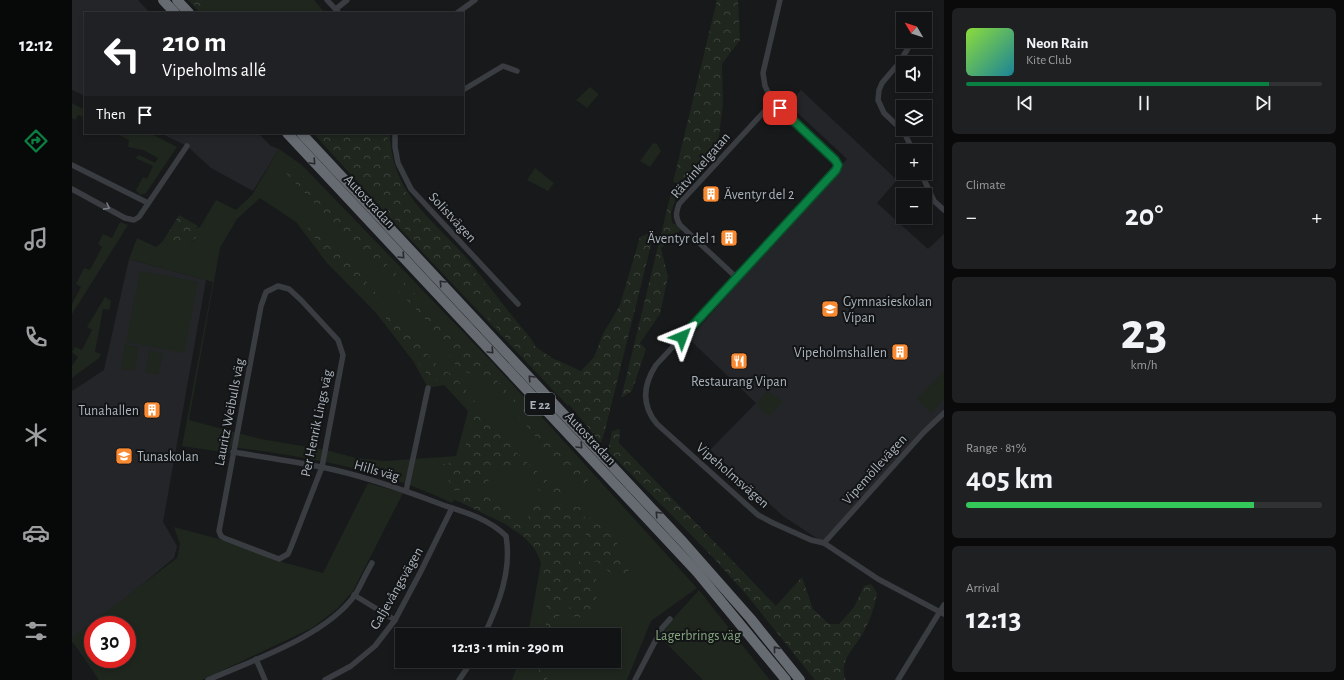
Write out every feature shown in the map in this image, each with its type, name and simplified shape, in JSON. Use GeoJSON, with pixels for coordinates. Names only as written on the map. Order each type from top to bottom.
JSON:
{"type":"FeatureCollection","features":[{"type":"Feature","properties":{"kind":"highway"},"geometry":{"type":"LineString","coordinates":[[162,0],[174,12]]}},
{"type":"Feature","properties":{"kind":"highway"},"geometry":{"type":"LineString","coordinates":[[177,0],[188,12]]}},
{"type":"Feature","properties":{"kind":"highway","name":"Autostradan"},"geometry":{"type":"LineString","coordinates":[[288,134],[697,572],[786,680]]}},
{"type":"Feature","properties":{"kind":"highway","name":"Autostradan"},"geometry":{"type":"LineString","coordinates":[[302,134],[684,543],[751,619],[800,680]]}},
{"type":"Feature","properties":{"kind":"street"},"geometry":{"type":"LineString","coordinates":[[327,0],[337,11],[347,0]]}},
{"type":"Feature","properties":{"kind":"street"},"geometry":{"type":"LineString","coordinates":[[458,12],[475,0]]}},
{"type":"Feature","properties":{"kind":"street"},"geometry":{"type":"LineString","coordinates":[[773,102],[765,86],[763,73],[780,0]]}},
{"type":"Feature","properties":{"kind":"street"},"geometry":{"type":"LineString","coordinates":[[908,48],[899,63],[882,83],[879,90],[878,100],[884,113],[904,132],[911,144]]}},
{"type":"Feature","properties":{"kind":"street"},"geometry":{"type":"LineString","coordinates":[[464,89],[503,66],[517,71]]}},
{"type":"Feature","properties":{"kind":"street","name":"Rätvinkelgatan"},"geometry":{"type":"LineString","coordinates":[[737,278],[680,225],[677,220],[676,211],[679,204],[773,102]]}},
{"type":"Feature","properties":{"kind":"street","name":"Vipeholmsvägen"},"geometry":{"type":"LineString","coordinates":[[773,102],[835,160],[838,165],[824,184],[660,360],[648,380],[645,396],[649,412],[657,424],[758,515],[805,537],[824,543],[878,579],[942,613]]}},
{"type":"Feature","properties":{"kind":"street","name":"Solistvägen"},"geometry":{"type":"LineString","coordinates":[[395,134],[395,147],[398,163],[411,189],[518,304]]}},
{"type":"Feature","properties":{"kind":"street"},"geometry":{"type":"LineString","coordinates":[[72,189],[125,218],[134,220],[148,203],[187,146]]}},
{"type":"Feature","properties":{"kind":"street"},"geometry":{"type":"LineString","coordinates":[[72,165],[148,203]]}},
{"type":"Feature","properties":{"kind":"street"},"geometry":{"type":"LineString","coordinates":[[924,180],[934,201],[944,210]]}},
{"type":"Feature","properties":{"kind":"street","name":"Per Henrik Lings väg"},"geometry":{"type":"LineString","coordinates":[[224,538],[279,559],[284,558],[291,547],[322,467],[343,355],[342,347],[338,340],[290,289],[278,286],[269,289]]}},
{"type":"Feature","properties":{"kind":"street","name":"Lauritz Weibulls väg"},"geometry":{"type":"LineString","coordinates":[[224,538],[219,534],[219,527],[258,321],[266,292],[269,289]]}},
{"type":"Feature","properties":{"kind":"street"},"geometry":{"type":"LineString","coordinates":[[406,491],[428,388]]}},
{"type":"Feature","properties":{"kind":"street","name":"Vipemöllevägen"},"geometry":{"type":"LineString","coordinates":[[824,543],[924,432],[944,413]]}},
{"type":"Feature","properties":{"kind":"street","name":"Hills väg"},"geometry":{"type":"LineString","coordinates":[[233,452],[322,467],[406,491],[452,508],[498,528],[506,536],[508,560],[502,593],[487,628]]}},
{"type":"Feature","properties":{"kind":"street","name":"Galjevångsvägen"},"geometry":{"type":"LineString","coordinates":[[324,680],[351,666],[375,646],[394,620],[420,573],[452,508]]}},
{"type":"Feature","properties":{"kind":"street"},"geometry":{"type":"LineString","coordinates":[[208,680],[316,630],[354,596],[372,563]]}},
{"type":"Feature","properties":{"kind":"street"},"geometry":{"type":"LineString","coordinates":[[354,596],[394,620]]}},
{"type":"Feature","properties":{"kind":"street"},"geometry":{"type":"LineString","coordinates":[[898,680],[942,613],[944,605]]}},
{"type":"Feature","properties":{"kind":"street"},"geometry":{"type":"LineString","coordinates":[[635,680],[662,628],[670,619]]}},
{"type":"Feature","properties":{"kind":"street"},"geometry":{"type":"LineString","coordinates":[[256,659],[265,680]]}},
{"type":"Feature","properties":{"kind":"street"},"geometry":{"type":"LineString","coordinates":[[459,680],[467,668]]}},
{"type":"Feature","properties":{"kind":"shaded area"},"geometry":{"type":"Polygon","coordinates":[[[72,0],[138,0],[149,12],[84,12],[84,96],[72,90],[72,0]]]}},
{"type":"Feature","properties":{"kind":"shaded area","name":"Gymnasieskolan Vipan"},"geometry":{"type":"Polygon","coordinates":[[[801,90],[897,180],[877,203],[896,220],[896,224],[900,224],[928,249],[944,234],[944,413],[824,543],[783,516],[710,450],[756,403],[689,339],[847,159],[788,104],[801,90]]]}},
{"type":"Feature","properties":{"kind":"shaded area"},"geometry":{"type":"Polygon","coordinates":[[[162,134],[259,134],[271,146],[279,149],[253,191],[211,168],[187,146],[162,134]]]}},
{"type":"Feature","properties":{"kind":"shaded area","name":"Tunaskolan"},"geometry":{"type":"Polygon","coordinates":[[[129,259],[206,280],[163,522],[177,546],[174,558],[104,616],[84,616],[84,633],[72,643],[72,391],[104,370],[129,259]]]}},
{"type":"Feature","properties":{"kind":"green space"},"geometry":{"type":"Polygon","coordinates":[[[188,0],[314,0],[324,12],[199,12],[188,0]]]}},
{"type":"Feature","properties":{"kind":"green space"},"geometry":{"type":"Polygon","coordinates":[[[190,0],[205,0],[218,12],[201,12],[190,0]]]}},
{"type":"Feature","properties":{"kind":"green space"},"geometry":{"type":"Polygon","coordinates":[[[717,0],[738,0],[740,40],[722,64],[723,104],[718,143],[706,160],[681,184],[673,182],[717,0]]]}},
{"type":"Feature","properties":{"kind":"green space"},"geometry":{"type":"Polygon","coordinates":[[[590,87],[599,94],[587,108],[576,100],[590,87]]]}},
{"type":"Feature","properties":{"kind":"green space"},"geometry":{"type":"Polygon","coordinates":[[[72,103],[84,109],[84,118],[78,115],[75,120],[72,118],[72,103]]]}},
{"type":"Feature","properties":{"kind":"green space"},"geometry":{"type":"Polygon","coordinates":[[[117,134],[152,134],[177,147],[146,193],[140,195],[136,190],[143,177],[147,179],[153,166],[135,158],[139,155],[155,163],[158,158],[143,150],[128,147],[129,140],[117,134]]]}},
{"type":"Feature","properties":{"kind":"green space"},"geometry":{"type":"Polygon","coordinates":[[[314,134],[390,134],[392,155],[398,173],[417,205],[471,263],[530,337],[537,348],[581,391],[568,406],[388,216],[314,134]]]}},
{"type":"Feature","properties":{"kind":"green space"},"geometry":{"type":"Polygon","coordinates":[[[316,134],[387,134],[388,153],[394,172],[411,201],[468,263],[533,345],[552,358],[581,371],[594,357],[603,334],[620,305],[640,237],[647,234],[653,237],[600,445],[572,408],[316,134]]]}},
{"type":"Feature","properties":{"kind":"green space"},"geometry":{"type":"Polygon","coordinates":[[[653,143],[657,144],[661,151],[650,167],[640,161],[653,143]]]}},
{"type":"Feature","properties":{"kind":"green space"},"geometry":{"type":"Polygon","coordinates":[[[279,149],[302,165],[493,363],[697,588],[651,621],[627,680],[512,680],[516,668],[621,668],[621,628],[529,628],[541,562],[527,533],[462,503],[454,500],[452,503],[426,491],[372,473],[316,460],[231,447],[228,453],[182,446],[213,282],[129,259],[137,238],[156,247],[163,241],[175,247],[182,247],[194,240],[196,229],[200,227],[216,200],[236,210],[252,195],[279,149]],[[260,198],[237,219],[220,248],[189,420],[261,439],[326,450],[356,458],[384,461],[456,456],[468,411],[444,385],[428,388],[413,361],[376,313],[327,263],[296,222],[260,198]]]}},
{"type":"Feature","properties":{"kind":"green space"},"geometry":{"type":"Polygon","coordinates":[[[282,160],[299,171],[589,478],[584,488],[563,468],[542,455],[537,438],[485,378],[459,370],[430,324],[280,167],[282,160]]]}},
{"type":"Feature","properties":{"kind":"green space"},"geometry":{"type":"Polygon","coordinates":[[[535,168],[554,183],[548,191],[527,180],[535,168]]]}},
{"type":"Feature","properties":{"kind":"green space"},"geometry":{"type":"Polygon","coordinates":[[[276,188],[340,251],[437,365],[455,377],[516,452],[552,485],[571,491],[576,498],[541,492],[515,465],[492,465],[488,482],[455,491],[439,465],[461,460],[476,412],[448,382],[431,380],[379,309],[330,260],[301,218],[273,195],[276,188]]]}},
{"type":"Feature","properties":{"kind":"green space"},"geometry":{"type":"Polygon","coordinates":[[[672,189],[678,190],[671,213],[672,223],[684,227],[661,248],[668,277],[660,314],[640,343],[646,349],[632,391],[621,398],[672,189]]]}},
{"type":"Feature","properties":{"kind":"green space"},"geometry":{"type":"Polygon","coordinates":[[[179,215],[198,226],[196,229],[198,235],[186,246],[178,248],[173,247],[163,241],[179,215]]]}},
{"type":"Feature","properties":{"kind":"green space"},"geometry":{"type":"Polygon","coordinates":[[[120,222],[128,225],[72,314],[72,304],[81,287],[76,284],[84,268],[90,270],[102,247],[98,244],[103,234],[112,238],[120,222]]]}},
{"type":"Feature","properties":{"kind":"green space"},"geometry":{"type":"Polygon","coordinates":[[[140,271],[198,282],[184,353],[126,342],[140,271]]]}},
{"type":"Feature","properties":{"kind":"green space"},"geometry":{"type":"Polygon","coordinates":[[[105,297],[111,301],[109,310],[103,309],[95,352],[101,354],[99,358],[72,378],[72,366],[78,357],[72,352],[75,347],[82,350],[92,330],[87,327],[105,297]]]}},
{"type":"Feature","properties":{"kind":"green space"},"geometry":{"type":"Polygon","coordinates":[[[125,344],[139,347],[134,371],[121,369],[125,344]]]}},
{"type":"Feature","properties":{"kind":"green space"},"geometry":{"type":"Polygon","coordinates":[[[149,350],[163,353],[158,375],[145,372],[149,350]]]}},
{"type":"Feature","properties":{"kind":"green space"},"geometry":{"type":"Polygon","coordinates":[[[944,371],[944,399],[931,413],[917,399],[944,371]]]}},
{"type":"Feature","properties":{"kind":"green space"},"geometry":{"type":"Polygon","coordinates":[[[767,391],[783,402],[769,416],[759,408],[758,402],[767,391]]]}},
{"type":"Feature","properties":{"kind":"green space"},"geometry":{"type":"Polygon","coordinates":[[[620,429],[619,443],[776,606],[802,577],[813,609],[829,624],[839,624],[854,607],[864,586],[871,584],[877,593],[875,603],[866,628],[845,661],[844,673],[846,680],[815,680],[745,593],[708,552],[608,451],[612,431],[620,429]]]}},
{"type":"Feature","properties":{"kind":"green space"},"geometry":{"type":"Polygon","coordinates":[[[368,483],[403,493],[353,591],[337,609],[312,628],[202,680],[99,680],[91,668],[136,668],[136,616],[101,616],[177,558],[180,544],[174,527],[219,539],[279,561],[323,573],[368,483]]]}},
{"type":"Feature","properties":{"kind":"green space"},"geometry":{"type":"Polygon","coordinates":[[[473,493],[487,497],[526,524],[530,512],[531,500],[584,508],[586,512],[564,603],[560,611],[557,628],[546,628],[547,612],[540,555],[524,537],[505,524],[460,502],[464,496],[473,493]]]}},
{"type":"Feature","properties":{"kind":"green space"},"geometry":{"type":"Polygon","coordinates":[[[591,513],[603,528],[615,538],[629,569],[627,574],[622,578],[615,577],[597,561],[592,563],[594,572],[597,576],[595,584],[597,610],[588,618],[568,616],[574,582],[591,513]]]}},
{"type":"Feature","properties":{"kind":"green space","name":"Lagerbrings väg"},"geometry":{"type":"Polygon","coordinates":[[[699,590],[770,680],[703,680],[658,635],[699,590]]]}},
{"type":"Feature","properties":{"kind":"green space"},"geometry":{"type":"Polygon","coordinates":[[[84,629],[84,658],[72,641],[72,638],[84,629]]]}},
{"type":"Feature","properties":{"kind":"green space"},"geometry":{"type":"Polygon","coordinates":[[[539,668],[549,668],[547,680],[537,680],[539,668]]]}},
{"type":"Feature","properties":{"kind":"place","name":"Äventyr del 2"},"geometry":{"type":"Point","coordinates":[711,194]}},
{"type":"Feature","properties":{"kind":"place","name":"Äventyr del 1"},"geometry":{"type":"Point","coordinates":[729,238]}},
{"type":"Feature","properties":{"kind":"place","name":"Gymnasieskolan Vipan"},"geometry":{"type":"Point","coordinates":[830,309]}},
{"type":"Feature","properties":{"kind":"place","name":"Vipeholmshallen"},"geometry":{"type":"Point","coordinates":[900,352]}},
{"type":"Feature","properties":{"kind":"place","name":"Restaurang Vipan"},"geometry":{"type":"Point","coordinates":[739,361]}},
{"type":"Feature","properties":{"kind":"place","name":"Tunahallen"},"geometry":{"type":"Point","coordinates":[152,410]}},
{"type":"Feature","properties":{"kind":"place","name":"Tunaskolan"},"geometry":{"type":"Point","coordinates":[124,456]}},
{"type":"Feature","properties":{"kind":"route"},"geometry":{"type":"LineString","coordinates":[[682,337],[836,170],[838,165],[835,160],[780,108]]}}]}
